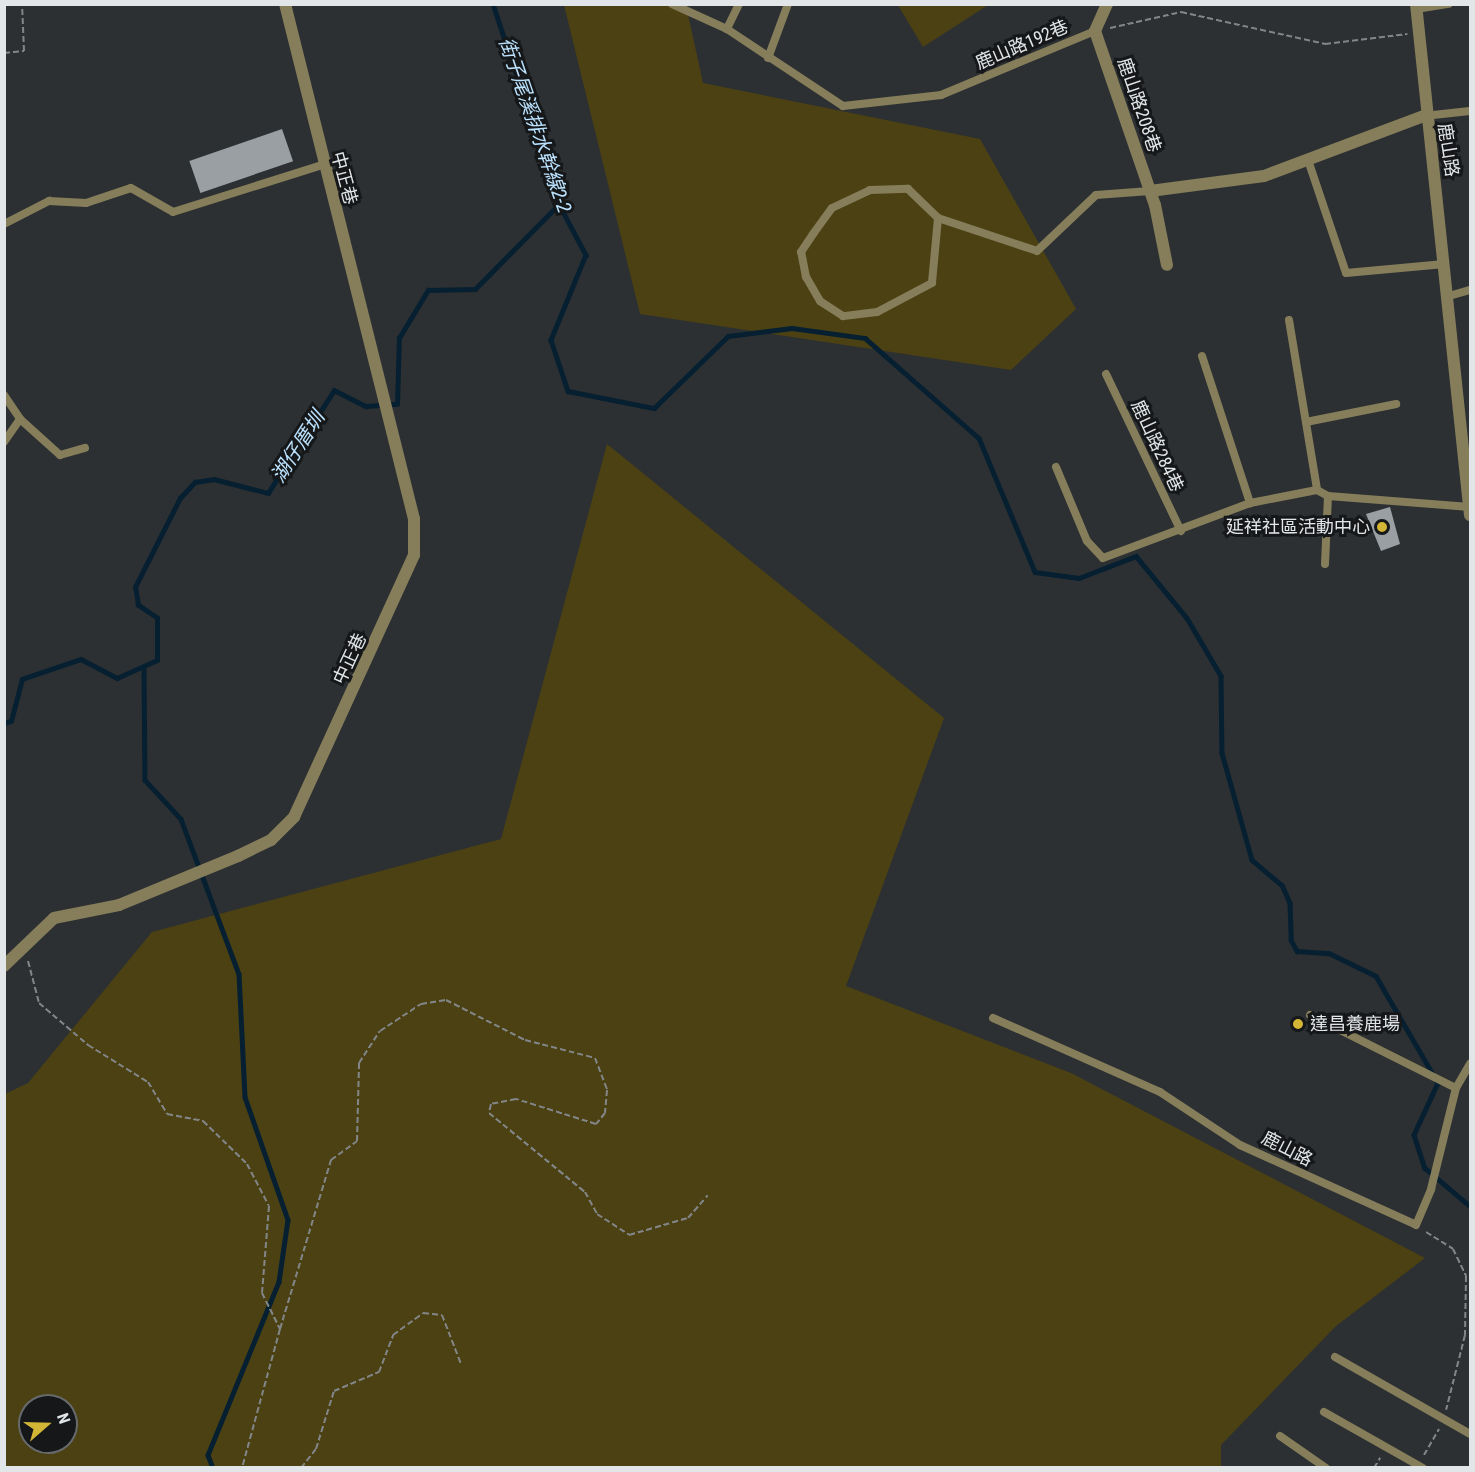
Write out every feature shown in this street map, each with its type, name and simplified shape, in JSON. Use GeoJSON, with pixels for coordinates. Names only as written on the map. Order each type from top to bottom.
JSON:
{"type":"FeatureCollection","features":[{"type":"Feature","properties":{"kind":"street","name":"中正巷"},"geometry":{"type":"LineString","coordinates":[[24,947],[54,918],[119,905],[271,840],[294,817],[405,584],[414,555],[414,519],[322,165],[285,4]]}},
{"type":"Feature","properties":{"kind":"street"},"geometry":{"type":"LineString","coordinates":[[1095,31],[1107,4]]}},
{"type":"Feature","properties":{"kind":"street","name":"鹿山路"},"geometry":{"type":"LineString","coordinates":[[1416,7],[1424,116],[1468,435],[1470,511]]}},
{"type":"Feature","properties":{"kind":"street","name":"鹿山路208巷"},"geometry":{"type":"LineString","coordinates":[[1095,31],[1150,191],[1167,265]]}},
{"type":"Feature","properties":{"kind":"street"},"geometry":{"type":"LineString","coordinates":[[1150,191],[1264,176],[1309,163],[1424,116]]}},
{"type":"Feature","properties":{"kind":"street"},"geometry":{"type":"LineString","coordinates":[[4,966],[24,947]]}},
{"type":"Feature","properties":{"kind":"lane","name":"鹿山路192巷"},"geometry":{"type":"LineString","coordinates":[[672,4],[727,29],[843,106],[941,95],[1095,31]]}},
{"type":"Feature","properties":{"kind":"lane"},"geometry":{"type":"LineString","coordinates":[[727,29],[739,4]]}},
{"type":"Feature","properties":{"kind":"lane"},"geometry":{"type":"LineString","coordinates":[[768,58],[788,4]]}},
{"type":"Feature","properties":{"kind":"lane"},"geometry":{"type":"LineString","coordinates":[[1416,7],[1449,4]]}},
{"type":"Feature","properties":{"kind":"lane"},"geometry":{"type":"LineString","coordinates":[[1424,116],[1470,111]]}},
{"type":"Feature","properties":{"kind":"lane"},"geometry":{"type":"LineString","coordinates":[[1309,163],[1346,273],[1445,264]]}},
{"type":"Feature","properties":{"kind":"lane"},"geometry":{"type":"LineString","coordinates":[[4,224],[49,201],[86,203],[131,188],[173,212],[322,165]]}},
{"type":"Feature","properties":{"kind":"lane"},"geometry":{"type":"LineString","coordinates":[[938,218],[932,283],[877,312],[843,316],[820,301],[806,277],[801,252],[832,208],[870,190],[908,189],[938,218],[1037,251],[1096,195],[1150,191]]}},
{"type":"Feature","properties":{"kind":"lane"},"geometry":{"type":"LineString","coordinates":[[1449,296],[1470,290]]}},
{"type":"Feature","properties":{"kind":"lane"},"geometry":{"type":"LineString","coordinates":[[1289,320],[1317,490]]}},
{"type":"Feature","properties":{"kind":"lane"},"geometry":{"type":"LineString","coordinates":[[1202,356],[1250,503]]}},
{"type":"Feature","properties":{"kind":"lane","name":"鹿山路284巷"},"geometry":{"type":"LineString","coordinates":[[1106,374],[1181,531]]}},
{"type":"Feature","properties":{"kind":"lane"},"geometry":{"type":"LineString","coordinates":[[4,395],[20,419],[60,455],[85,448]]}},
{"type":"Feature","properties":{"kind":"lane"},"geometry":{"type":"LineString","coordinates":[[1306,422],[1396,404]]}},
{"type":"Feature","properties":{"kind":"lane"},"geometry":{"type":"LineString","coordinates":[[4,442],[20,419]]}},
{"type":"Feature","properties":{"kind":"lane"},"geometry":{"type":"LineString","coordinates":[[1056,467],[1087,541],[1103,558],[1181,531],[1250,503],[1317,490],[1328,496],[1470,511]]}},
{"type":"Feature","properties":{"kind":"lane"},"geometry":{"type":"LineString","coordinates":[[1325,564],[1328,496]]}},
{"type":"Feature","properties":{"kind":"lane"},"geometry":{"type":"LineString","coordinates":[[1310,1015],[1456,1088]]}},
{"type":"Feature","properties":{"kind":"lane","name":"鹿山路"},"geometry":{"type":"LineString","coordinates":[[993,1018],[1160,1092],[1240,1145],[1416,1225]]}},
{"type":"Feature","properties":{"kind":"lane"},"geometry":{"type":"LineString","coordinates":[[1416,1225],[1431,1189],[1456,1088],[1470,1064]]}},
{"type":"Feature","properties":{"kind":"lane"},"geometry":{"type":"LineString","coordinates":[[1335,1357],[1470,1434]]}},
{"type":"Feature","properties":{"kind":"lane"},"geometry":{"type":"LineString","coordinates":[[1324,1412],[1424,1467]]}},
{"type":"Feature","properties":{"kind":"lane"},"geometry":{"type":"LineString","coordinates":[[1280,1436],[1326,1467]]}},
{"type":"Feature","properties":{"kind":"path"},"geometry":{"type":"LineString","coordinates":[[4,54],[24,51],[22,4]]}},
{"type":"Feature","properties":{"kind":"path","name":"鹿山路192巷"},"geometry":{"type":"LineString","coordinates":[[1095,31],[1181,12],[1324,44],[1419,33]]}},
{"type":"Feature","properties":{"kind":"path"},"geometry":{"type":"LineString","coordinates":[[24,947],[39,1003],[88,1045],[148,1082],[167,1114],[203,1120],[247,1164],[269,1206],[262,1293],[280,1329]]}},
{"type":"Feature","properties":{"kind":"path"},"geometry":{"type":"LineString","coordinates":[[242,1467],[280,1329],[331,1160],[357,1141],[359,1063],[380,1031],[421,1004],[446,1000],[525,1040],[595,1058],[607,1090],[605,1113],[596,1124],[516,1099],[491,1104],[489,1113],[585,1192],[597,1214],[629,1235],[688,1218],[708,1195]]}},
{"type":"Feature","properties":{"kind":"path"},"geometry":{"type":"LineString","coordinates":[[1416,1225],[1453,1249],[1466,1276],[1465,1335],[1443,1420],[1427,1450]]}},
{"type":"Feature","properties":{"kind":"path"},"geometry":{"type":"LineString","coordinates":[[302,1467],[316,1449],[334,1391],[379,1372],[393,1335],[423,1313],[441,1315],[461,1364]]}},
{"type":"Feature","properties":{"kind":"shaded area"},"geometry":{"type":"Polygon","coordinates":[[[564,5],[686,5],[703,83],[980,139],[1076,309],[1011,370],[640,314],[564,5]]]}},
{"type":"Feature","properties":{"kind":"shaded area"},"geometry":{"type":"Polygon","coordinates":[[[898,5],[988,5],[923,47],[898,5]]]}},
{"type":"Feature","properties":{"kind":"shaded area"},"geometry":{"type":"Polygon","coordinates":[[[607,444],[944,718],[846,986],[1071,1073],[1425,1258],[1336,1326],[1221,1445],[1221,1467],[5,1467],[5,1094],[28,1083],[152,932],[501,839],[607,444]]]}},
{"type":"Feature","properties":{"kind":"building"},"geometry":{"type":"Polygon","coordinates":[[[282,129],[293,161],[200,193],[189,161],[282,129]]]}},
{"type":"Feature","properties":{"kind":"building","name":"延祥社區活動中心"},"geometry":{"type":"Polygon","coordinates":[[[1390,507],[1400,544],[1381,551],[1366,514],[1390,507]]]}},
{"type":"Feature","properties":{"kind":"waterway","name":"街子尾溪排水幹線2-2"},"geometry":{"type":"LineString","coordinates":[[493,4],[559,204],[586,255],[551,340],[568,391],[654,408],[728,336],[792,328],[865,338],[979,438],[1035,572],[1079,578],[1136,556],[1187,618],[1221,676],[1222,753],[1252,860],[1282,885],[1290,903],[1291,940],[1297,951],[1329,953],[1376,976],[1438,1083],[1414,1135],[1425,1168],[1470,1206]]}},
{"type":"Feature","properties":{"kind":"waterway","name":"湖仔厝圳"},"geometry":{"type":"LineString","coordinates":[[4,723],[11,721],[22,679],[81,659],[117,678],[157,660],[157,618],[138,605],[135,587],[180,498],[195,482],[214,479],[268,493],[334,390],[366,406],[397,404],[399,338],[428,290],[475,289],[559,204]]}},
{"type":"Feature","properties":{"kind":"waterway"},"geometry":{"type":"LineString","coordinates":[[144,669],[145,780],[181,819],[239,974],[245,1097],[288,1220],[279,1282],[208,1455],[213,1468]]}},
{"type":"Feature","properties":{"kind":"place","name":"延祥社區活動中心"},"geometry":{"type":"Point","coordinates":[1382,527]}},
{"type":"Feature","properties":{"kind":"place","name":"達昌養鹿場"},"geometry":{"type":"Point","coordinates":[1298,1024]}}]}
